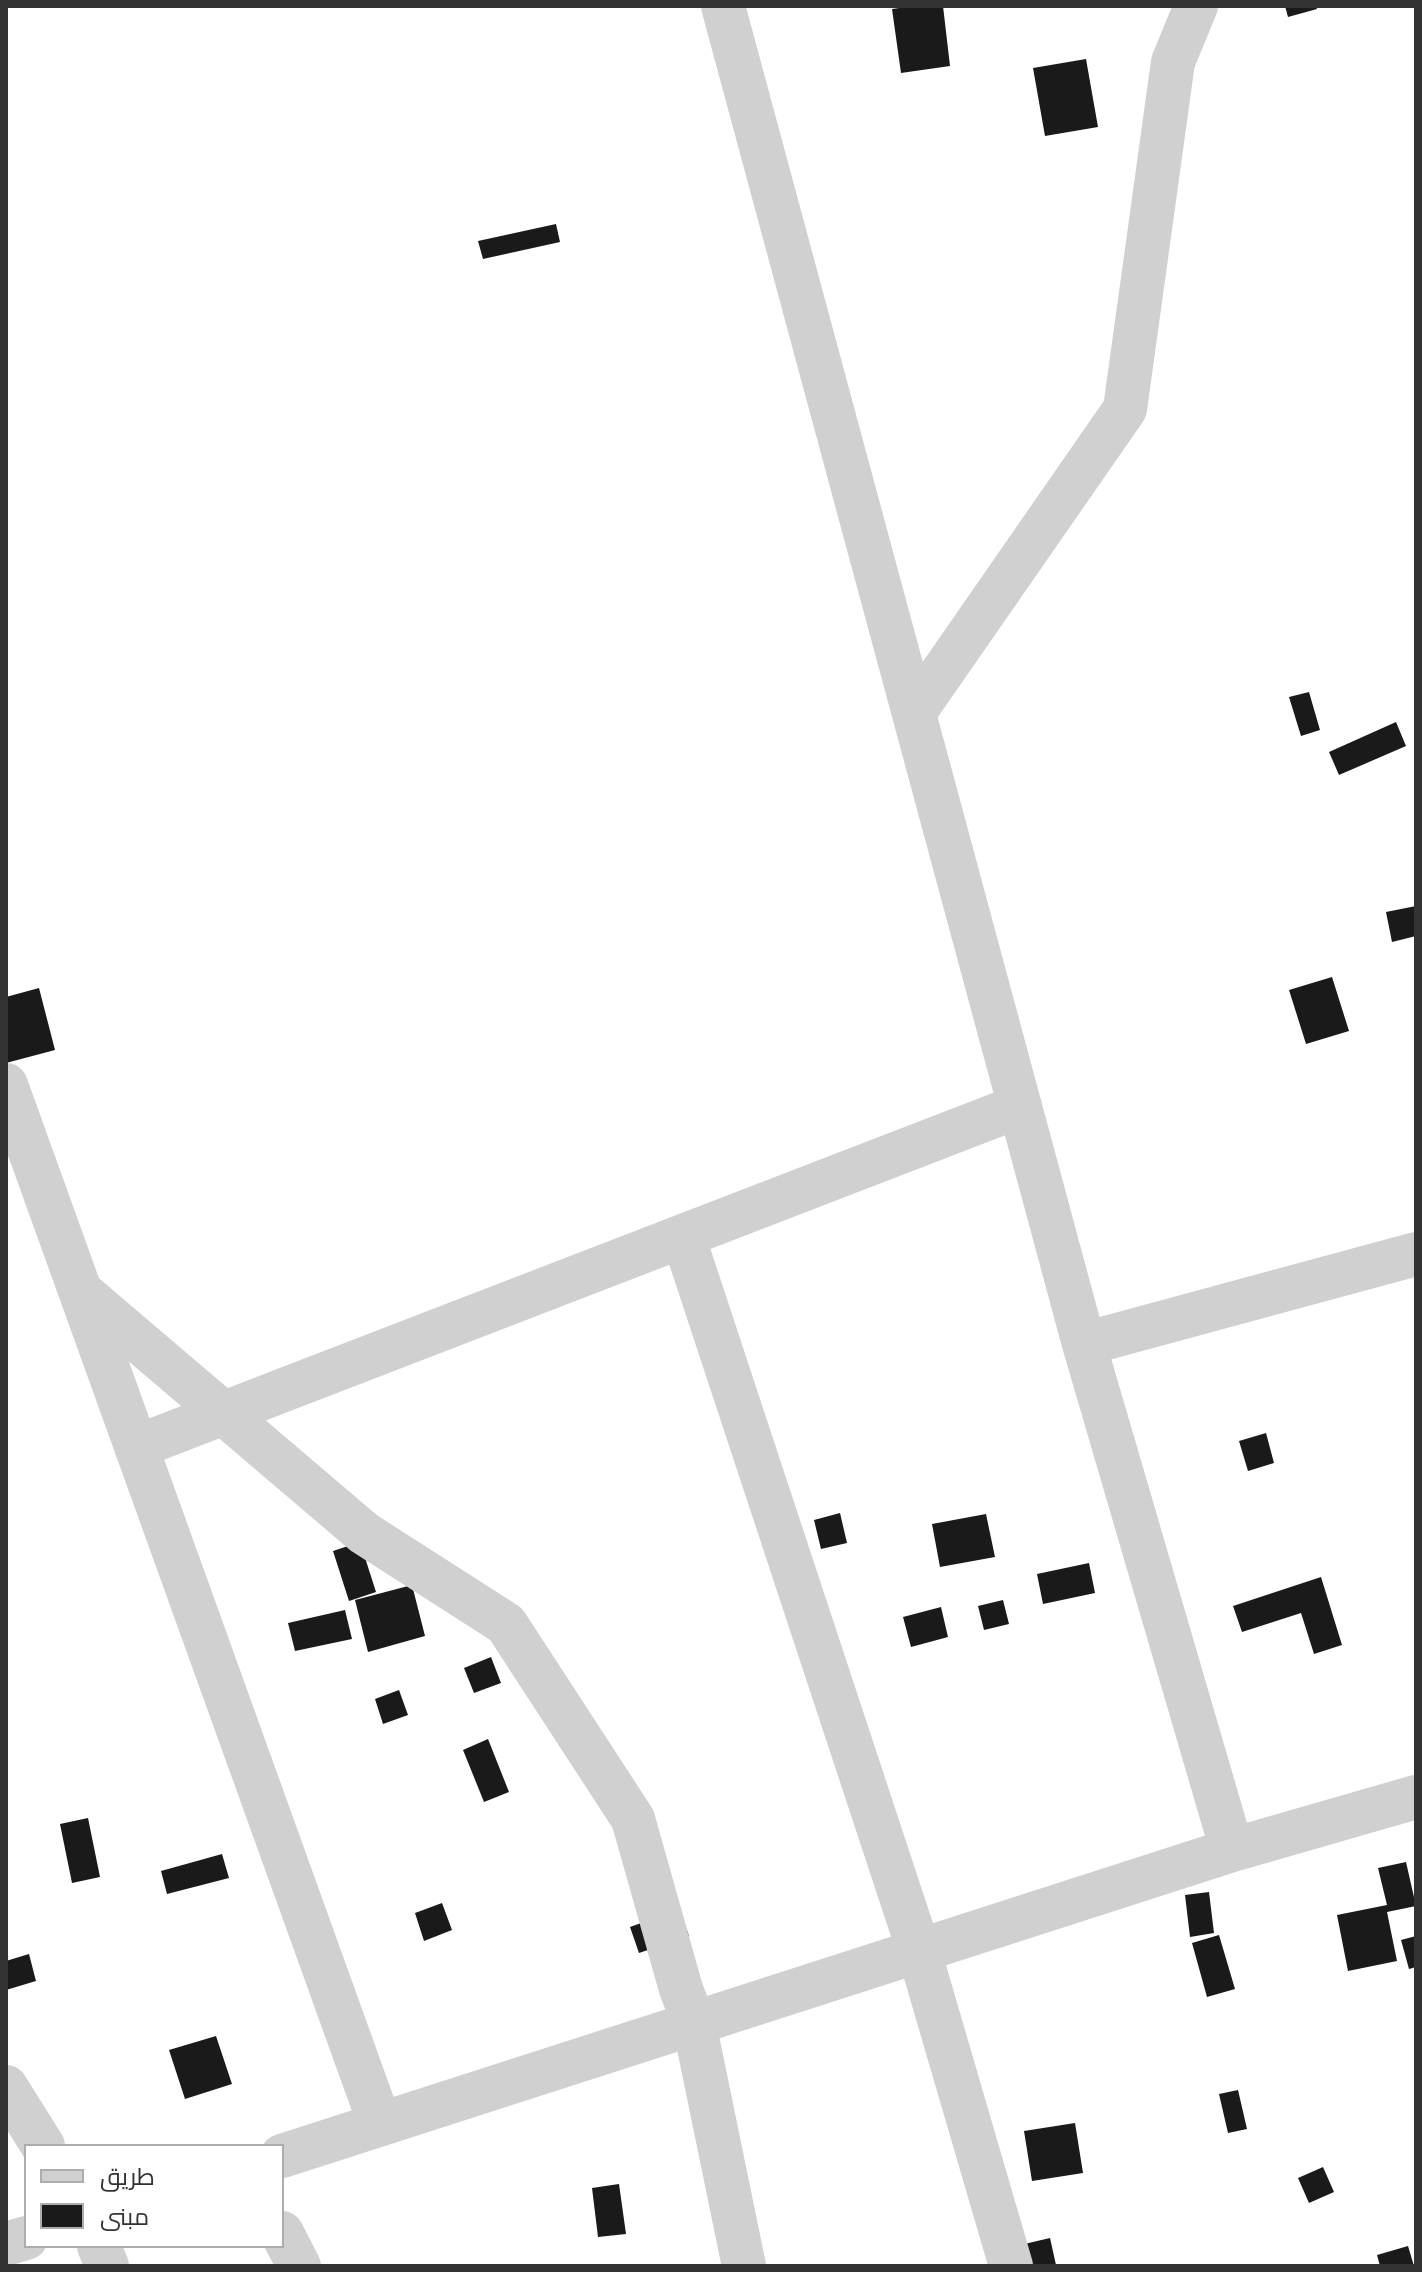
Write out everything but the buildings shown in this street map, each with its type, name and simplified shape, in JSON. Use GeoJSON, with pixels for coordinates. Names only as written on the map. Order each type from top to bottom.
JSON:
{"type":"FeatureCollection","features":[{"type":"Feature","properties":{"kind":"street"},"geometry":{"type":"LineString","coordinates":[[723,6],[1084,1344],[1232,1850]]}},
{"type":"Feature","properties":{"kind":"street"},"geometry":{"type":"LineString","coordinates":[[914,713],[1125,409],[1173,62],[1196,6]]}},
{"type":"Feature","properties":{"kind":"street"},"geometry":{"type":"LineString","coordinates":[[6,1085],[14,1118],[80,1291],[380,2124]]}},
{"type":"Feature","properties":{"kind":"street"},"geometry":{"type":"LineString","coordinates":[[136,1447],[1020,1106]]}},
{"type":"Feature","properties":{"kind":"street"},"geometry":{"type":"LineString","coordinates":[[683,1236],[919,1951],[1011,2266]]}},
{"type":"Feature","properties":{"kind":"street"},"geometry":{"type":"LineString","coordinates":[[1084,1344],[1416,1254]]}},
{"type":"Feature","properties":{"kind":"street"},"geometry":{"type":"LineString","coordinates":[[80,1291],[364,1533],[506,1624],[633,1819],[681,1989],[694,2023],[744,2266]]}},
{"type":"Feature","properties":{"kind":"street"},"geometry":{"type":"LineString","coordinates":[[284,2155],[1232,1850],[1416,1797]]}},
{"type":"Feature","properties":{"kind":"street"},"geometry":{"type":"LineString","coordinates":[[6,2087],[42,2144]]}},
{"type":"Feature","properties":{"kind":"street"},"geometry":{"type":"LineString","coordinates":[[284,2237],[299,2266]]}}]}
